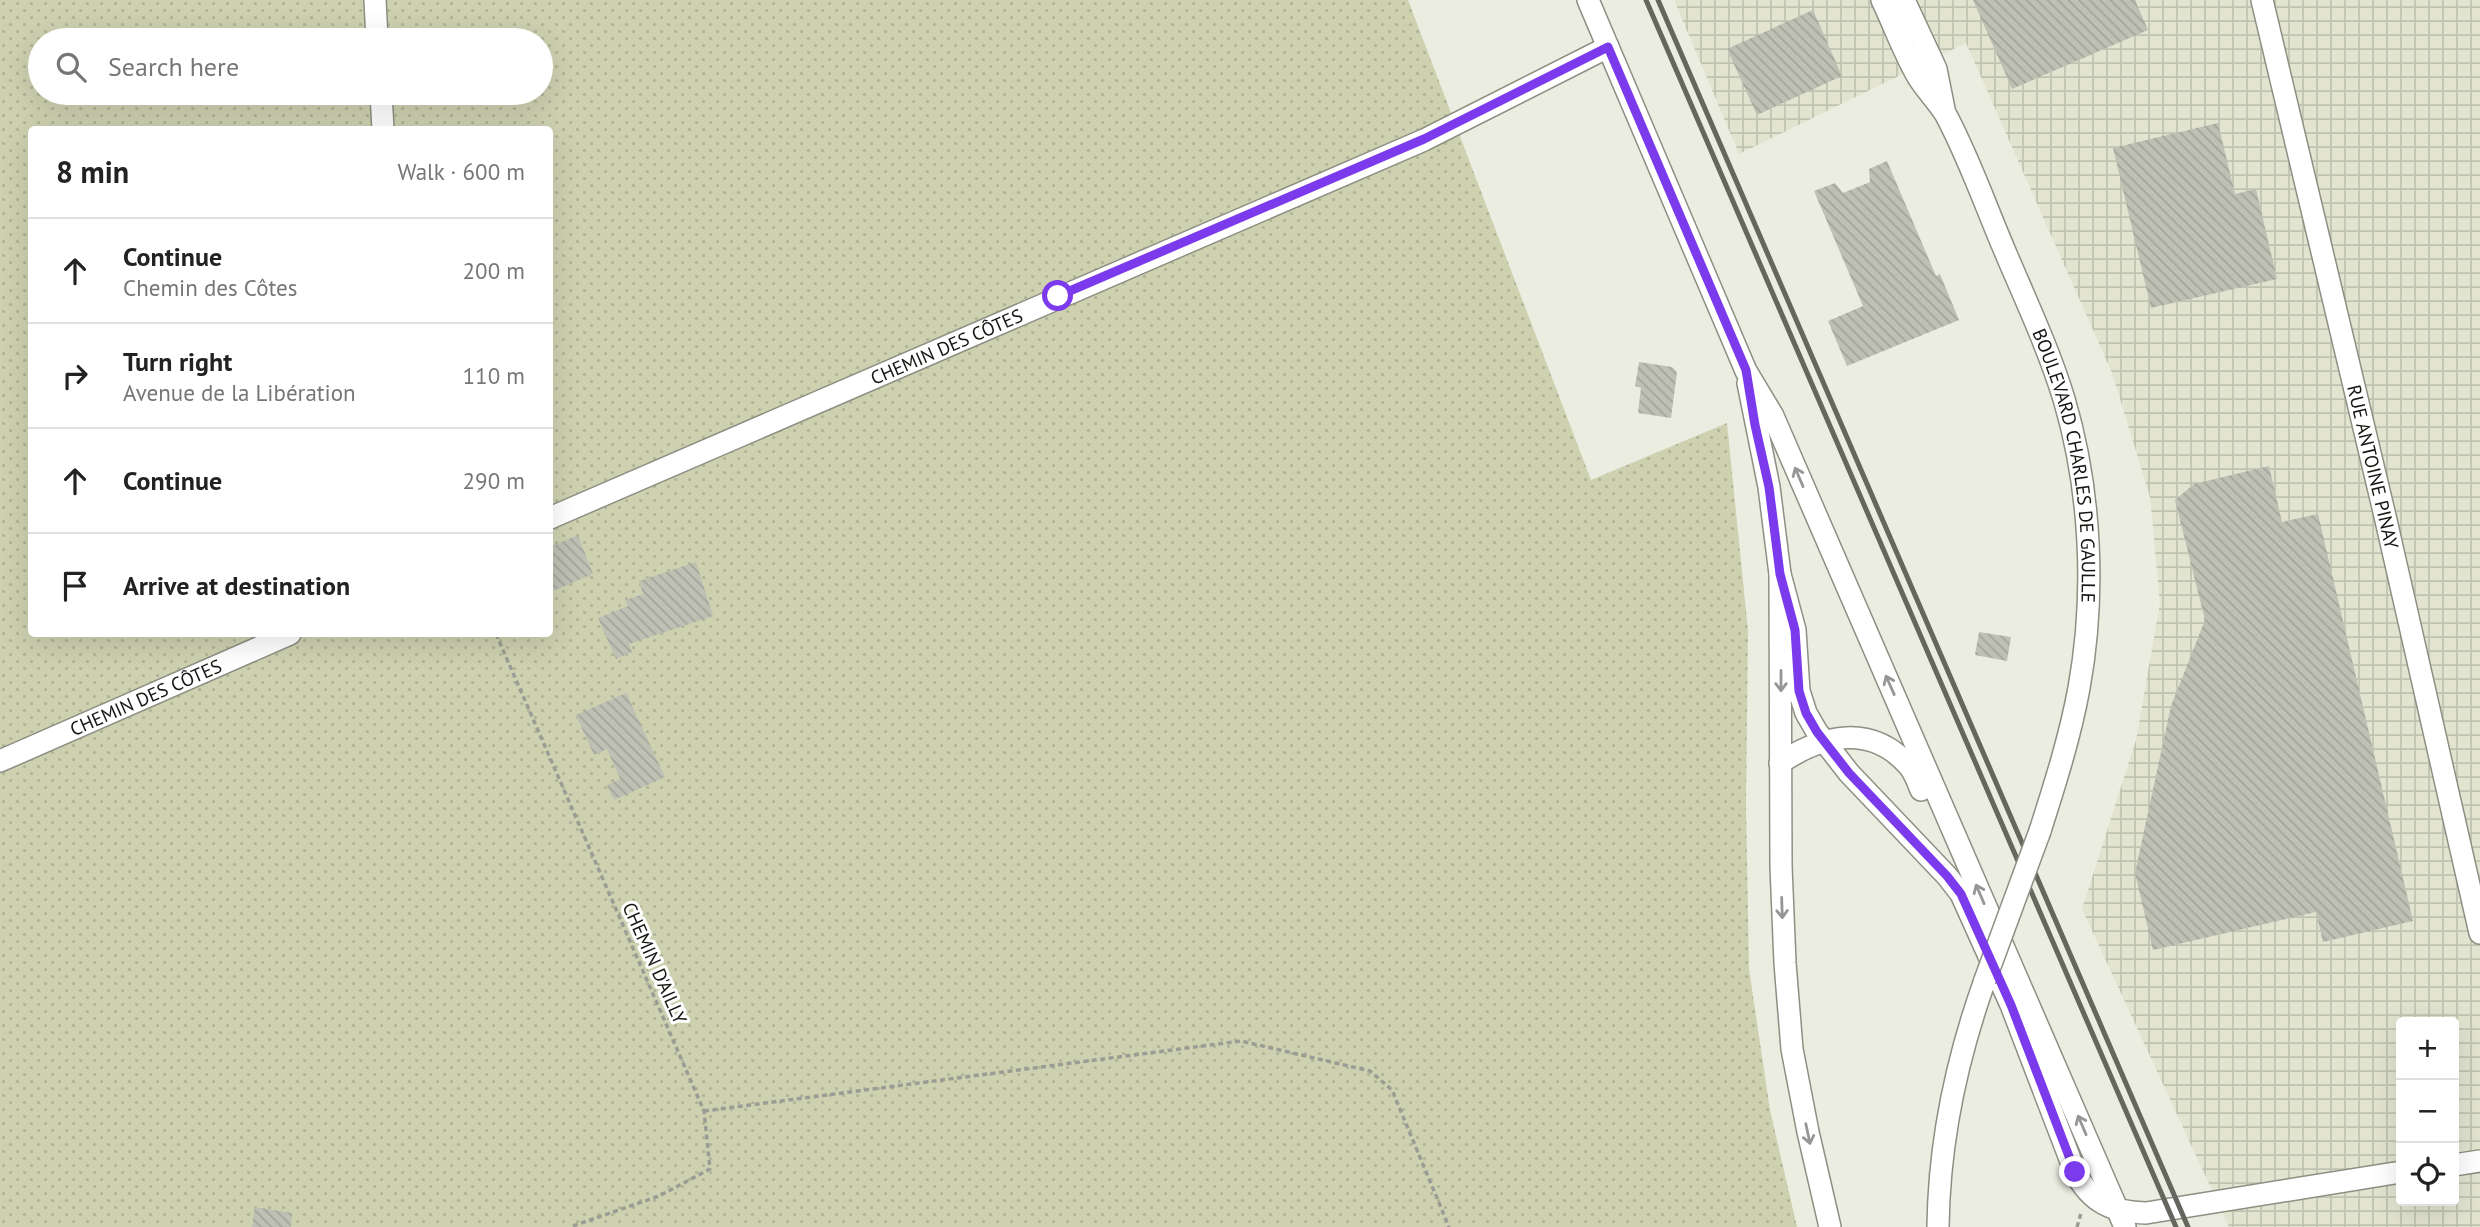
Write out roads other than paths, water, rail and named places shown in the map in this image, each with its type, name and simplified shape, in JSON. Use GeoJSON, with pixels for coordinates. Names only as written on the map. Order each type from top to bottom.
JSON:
{"type":"FeatureCollection","features":[{"type":"Feature","properties":{"kind":"street"},"geometry":{"type":"LineString","coordinates":[[375,0],[376,28]]}},
{"type":"Feature","properties":{"kind":"street"},"geometry":{"type":"LineString","coordinates":[[1588,0],[1746,370],[1773,416],[2122,1219]]}},
{"type":"Feature","properties":{"kind":"street","name":"BOULEVARD CHARLES DE GAULLE"},"geometry":{"type":"LineString","coordinates":[[1882,0],[1918,77],[1945,114],[2045,347],[2064,400],[2077,454],[2085,506],[2088,572],[2086,626],[2079,687],[2064,756],[2040,831],[1966,1032],[1943,1141],[1938,1227]]}},
{"type":"Feature","properties":{"kind":"street","name":"BOULEVARD CHARLES DE GAULLE"},"geometry":{"type":"LineString","coordinates":[[1904,0],[1937,69],[1945,114]]}},
{"type":"Feature","properties":{"kind":"street","name":"RUE ANTOINE PINAY"},"geometry":{"type":"LineString","coordinates":[[2262,0],[2382,502],[2480,933]]}},
{"type":"Feature","properties":{"kind":"street","name":"CHEMIN DES CÔTES"},"geometry":{"type":"LineString","coordinates":[[553,517],[1424,139],[1608,47]]}},
{"type":"Feature","properties":{"kind":"street"},"geometry":{"type":"LineString","coordinates":[[381,105],[383,126]]}},
{"type":"Feature","properties":{"kind":"street"},"geometry":{"type":"LineString","coordinates":[[1746,370],[1769,487],[1780,574],[1784,963],[1792,1049],[1830,1227]]}},
{"type":"Feature","properties":{"kind":"street"},"geometry":{"type":"LineString","coordinates":[[1780,574],[1795,630],[1799,691],[1806,713],[1849,773],[1961,894],[2011,1005],[2082,1187],[2122,1219]]}},
{"type":"Feature","properties":{"kind":"street","name":"CHEMIN DES CÔTES"},"geometry":{"type":"LineString","coordinates":[[0,761],[283,637]]}},
{"type":"Feature","properties":{"kind":"street"},"geometry":{"type":"LineString","coordinates":[[1780,763],[1800,751],[1835,738],[1872,740],[1893,751],[1910,768],[1926,799],[1958,844]]}},
{"type":"Feature","properties":{"kind":"street"},"geometry":{"type":"LineString","coordinates":[[2459,1164],[2480,1161]]}},
{"type":"Feature","properties":{"kind":"street"},"geometry":{"type":"LineString","coordinates":[[2122,1219],[2396,1173]]}},
{"type":"Feature","properties":{"kind":"railway"},"geometry":{"type":"LineString","coordinates":[[1646,0],[2176,1227]]}},
{"type":"Feature","properties":{"kind":"railway"},"geometry":{"type":"LineString","coordinates":[[1658,0],[2188,1227]]}}]}
